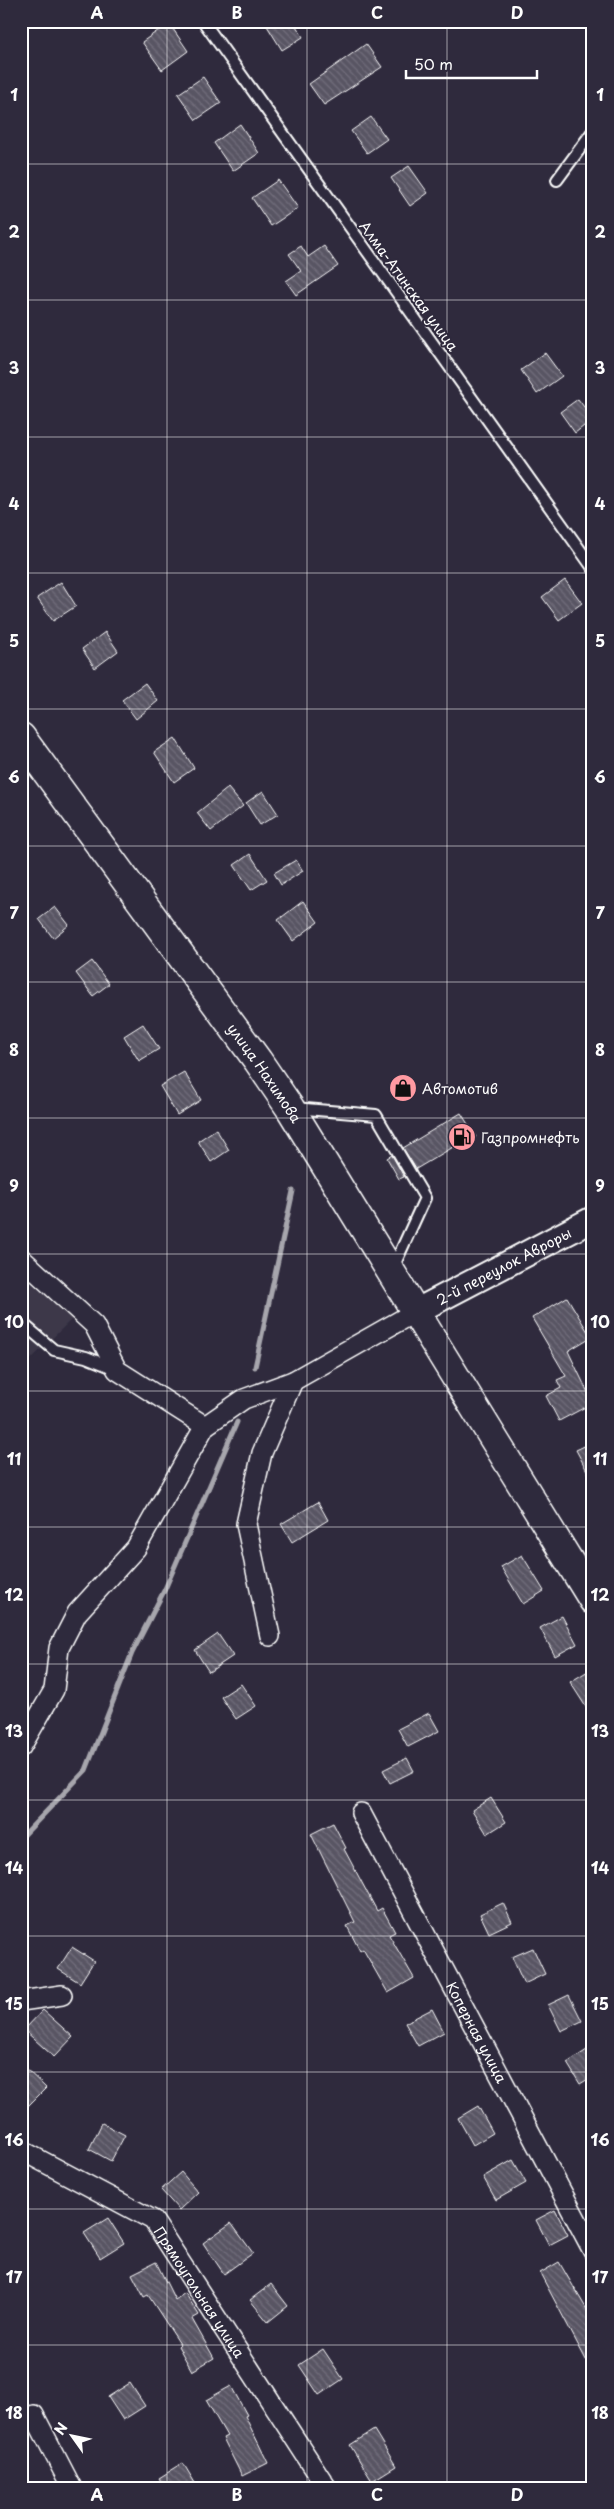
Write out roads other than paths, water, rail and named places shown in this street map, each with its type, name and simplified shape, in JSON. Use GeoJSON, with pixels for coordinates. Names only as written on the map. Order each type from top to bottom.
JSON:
{"type":"FeatureCollection","features":[{"type":"Feature","properties":{"kind":"main road","name":"улица Нахимова"},"geometry":{"type":"LineString","coordinates":[[21,737],[258,1061],[290,1108],[593,1600]]}},
{"type":"Feature","properties":{"kind":"street","name":"2-й переулок Авроры"},"geometry":{"type":"LineString","coordinates":[[414,1312],[593,1219]]}},
{"type":"Feature","properties":{"kind":"street"},"geometry":{"type":"LineString","coordinates":[[21,1258],[94,1325],[117,1370],[205,1426]]}},
{"type":"Feature","properties":{"kind":"street"},"geometry":{"type":"LineString","coordinates":[[21,1747],[54,1690],[59,1648],[77,1612],[136,1548],[205,1426],[244,1399],[293,1381],[414,1312]]}},
{"type":"Feature","properties":{"kind":"street"},"geometry":{"type":"LineString","coordinates":[[270,1636],[246,1524],[262,1453],[293,1381]]}},
{"type":"Feature","properties":{"kind":"street","name":"Коперная улица"},"geometry":{"type":"LineString","coordinates":[[362,1813],[593,2251]]}},
{"type":"Feature","properties":{"kind":"street"},"geometry":{"type":"LineString","coordinates":[[21,2002],[62,1995]]}},
{"type":"Feature","properties":{"kind":"street","name":"Прямоугольная улица"},"geometry":{"type":"LineString","coordinates":[[21,2150],[154,2220],[327,2488]]}},
{"type":"Feature","properties":{"kind":"street"},"geometry":{"type":"LineString","coordinates":[[34,2415],[72,2488]]}},
{"type":"Feature","properties":{"kind":"lane","name":"Алма-Атинская улица"},"geometry":{"type":"LineString","coordinates":[[203,21],[593,568]]}},
{"type":"Feature","properties":{"kind":"lane"},"geometry":{"type":"LineString","coordinates":[[556,180],[593,130]]}},
{"type":"Feature","properties":{"kind":"lane"},"geometry":{"type":"LineString","coordinates":[[290,1108],[376,1115],[425,1198],[391,1271]]}},
{"type":"Feature","properties":{"kind":"lane"},"geometry":{"type":"LineString","coordinates":[[21,1322],[54,1350],[86,1357],[117,1370]]}},
{"type":"Feature","properties":{"kind":"waterway"},"geometry":{"type":"LineString","coordinates":[[255,1367],[293,1191]]}},
{"type":"Feature","properties":{"kind":"waterway"},"geometry":{"type":"LineString","coordinates":[[21,1838],[86,1770],[132,1653],[165,1589],[237,1422]]}},
{"type":"Feature","properties":{"kind":"place","name":"Автомотив"},"geometry":{"type":"Point","coordinates":[403,1088]}},
{"type":"Feature","properties":{"kind":"place","name":"Газпромнефть"},"geometry":{"type":"Point","coordinates":[462,1137]}}]}
